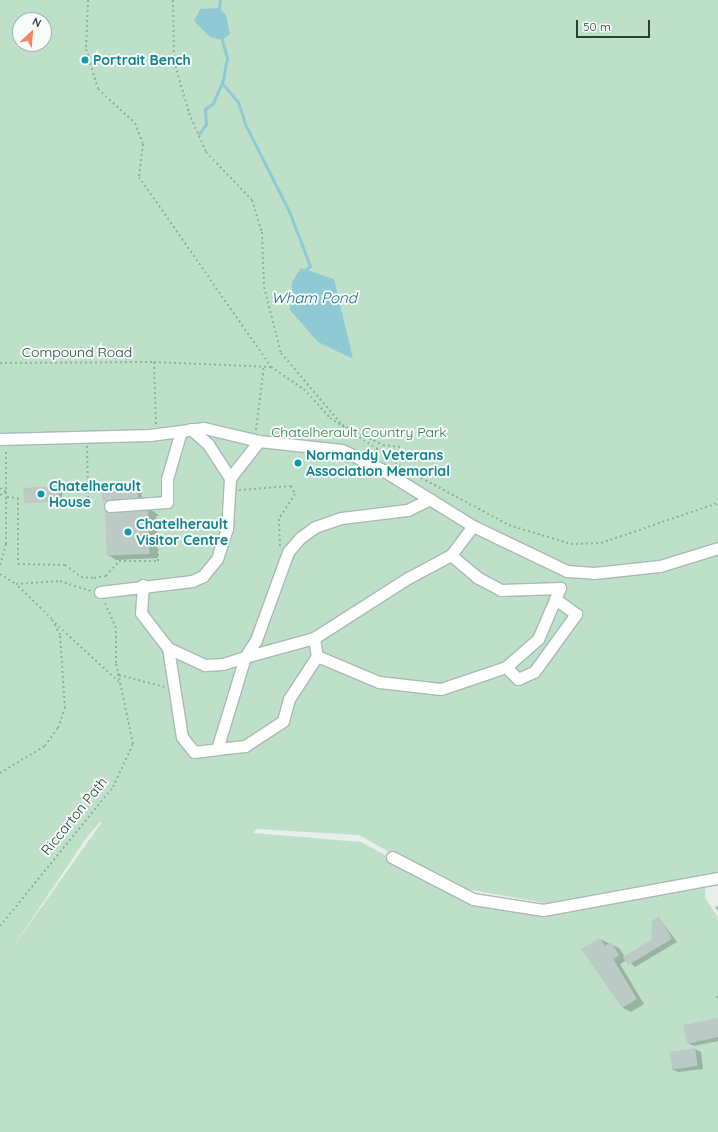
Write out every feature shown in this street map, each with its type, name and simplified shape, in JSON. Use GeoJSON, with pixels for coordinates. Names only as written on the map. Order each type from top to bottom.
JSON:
{"type":"FeatureCollection","features":[{"type":"Feature","properties":{"kind":"lane"},"geometry":{"type":"LineString","coordinates":[[186,430],[208,444],[230,478]]}},
{"type":"Feature","properties":{"kind":"lane"},"geometry":{"type":"LineString","coordinates":[[110,506],[167,502],[167,479],[172,450],[186,430]]}},
{"type":"Feature","properties":{"kind":"lane"},"geometry":{"type":"LineString","coordinates":[[3,438],[87,436],[186,430],[342,450],[430,499],[473,526],[524,552],[574,571],[660,566],[718,548]]}},
{"type":"Feature","properties":{"kind":"lane"},"geometry":{"type":"LineString","coordinates":[[100,592],[143,585],[192,581],[211,568],[227,529],[230,478],[257,438]]}},
{"type":"Feature","properties":{"kind":"lane"},"geometry":{"type":"LineString","coordinates":[[217,749],[245,657],[256,640],[284,561],[300,538],[315,527],[341,518],[407,510],[430,499]]}},
{"type":"Feature","properties":{"kind":"lane"},"geometry":{"type":"LineString","coordinates":[[143,585],[139,598],[141,613],[168,648],[205,665],[222,664],[314,638],[408,578],[451,555],[473,526]]}},
{"type":"Feature","properties":{"kind":"lane"},"geometry":{"type":"LineString","coordinates":[[317,656],[379,682],[441,689],[506,667],[538,640],[560,588],[501,590],[477,577],[451,555]]}},
{"type":"Feature","properties":{"kind":"lane"},"geometry":{"type":"LineString","coordinates":[[506,667],[518,679],[534,672],[576,614],[555,599]]}},
{"type":"Feature","properties":{"kind":"lane"},"geometry":{"type":"LineString","coordinates":[[168,648],[182,737],[194,752],[245,746],[283,721],[289,699],[317,656],[314,638]]}},
{"type":"Feature","properties":{"kind":"lane"},"geometry":{"type":"LineString","coordinates":[[392,857],[473,899],[543,910],[718,878]]}},
{"type":"Feature","properties":{"kind":"path"},"geometry":{"type":"LineString","coordinates":[[88,0],[88,55],[98,89],[135,123],[142,144],[138,177],[271,367],[304,389],[330,418],[396,464],[509,525],[571,544],[601,543],[718,503]]}},
{"type":"Feature","properties":{"kind":"path"},"geometry":{"type":"LineString","coordinates":[[173,0],[174,62],[189,112],[206,152],[252,200],[262,232],[264,288],[281,353],[342,425],[383,445],[401,447]]}},
{"type":"Feature","properties":{"kind":"path"},"geometry":{"type":"LineString","coordinates":[[154,362],[156,422]]}},
{"type":"Feature","properties":{"kind":"path","name":"Compound Road"},"geometry":{"type":"LineString","coordinates":[[0,363],[154,362],[271,367]]}},
{"type":"Feature","properties":{"kind":"path"},"geometry":{"type":"LineString","coordinates":[[257,438],[264,366]]}},
{"type":"Feature","properties":{"kind":"path"},"geometry":{"type":"LineString","coordinates":[[87,436],[88,497]]}},
{"type":"Feature","properties":{"kind":"path"},"geometry":{"type":"LineString","coordinates":[[0,565],[6,544],[7,492],[3,438]]}},
{"type":"Feature","properties":{"kind":"path"},"geometry":{"type":"LineString","coordinates":[[229,492],[291,486],[295,494],[279,520],[278,543],[284,561]]}},
{"type":"Feature","properties":{"kind":"path"},"geometry":{"type":"LineString","coordinates":[[0,488],[7,492]]}},
{"type":"Feature","properties":{"kind":"path"},"geometry":{"type":"LineString","coordinates":[[0,495],[7,492]]}},
{"type":"Feature","properties":{"kind":"path"},"geometry":{"type":"LineString","coordinates":[[7,497],[18,498],[18,564],[65,565],[81,577],[94,578],[106,576],[118,561],[158,561],[156,503]]}},
{"type":"Feature","properties":{"kind":"path"},"geometry":{"type":"LineString","coordinates":[[0,574],[16,584],[54,623],[120,683]]}},
{"type":"Feature","properties":{"kind":"path"},"geometry":{"type":"LineString","coordinates":[[16,584],[60,581],[100,592]]}},
{"type":"Feature","properties":{"kind":"path","name":"Riccarton Path"},"geometry":{"type":"LineString","coordinates":[[0,926],[113,788],[133,744],[118,675],[116,628],[100,592]]}},
{"type":"Feature","properties":{"kind":"path"},"geometry":{"type":"LineString","coordinates":[[0,774],[45,746],[58,728],[65,708],[66,685],[64,652],[54,623]]}},
{"type":"Feature","properties":{"kind":"path"},"geometry":{"type":"LineString","coordinates":[[118,675],[159,687],[173,686]]}},
{"type":"Feature","properties":{"kind":"path"},"geometry":{"type":"LineString","coordinates":[[717,996],[718,1000]]}},
{"type":"Feature","properties":{"kind":"green space","name":"Chatelherault Country Park"},"geometry":{"type":"Polygon","coordinates":[[[0,0],[718,0],[718,874],[551,904],[449,886],[359,835],[257,829],[253,833],[361,842],[446,888],[549,908],[706,881],[705,898],[718,917],[718,1132],[0,1132],[0,0]],[[100,822],[87,837],[11,950],[102,822],[100,822]]]}},
{"type":"Feature","properties":{"kind":"water"},"geometry":{"type":"Polygon","coordinates":[[[219,8],[226,15],[230,34],[222,40],[210,37],[194,21],[200,9],[219,8]]]}},
{"type":"Feature","properties":{"kind":"water","name":"Wham Pond"},"geometry":{"type":"Polygon","coordinates":[[[301,268],[334,279],[353,359],[318,342],[290,310],[292,282],[301,268]]]}},
{"type":"Feature","properties":{"kind":"building","name":"Chatelherault House"},"geometry":{"type":"Polygon","coordinates":[[[58,486],[59,501],[24,503],[23,488],[58,486]]]}},
{"type":"Feature","properties":{"kind":"building","name":"Chatelherault House"},"geometry":{"type":"Polygon","coordinates":[[[102,486],[138,486],[138,501],[102,501],[102,486]]]}},
{"type":"Feature","properties":{"kind":"building","name":"Chatelherault Visitor Centre"},"geometry":{"type":"Polygon","coordinates":[[[148,507],[150,554],[107,555],[105,509],[148,507]]]}},
{"type":"Feature","properties":{"kind":"building"},"geometry":{"type":"Polygon","coordinates":[[[659,916],[672,939],[628,965],[623,957],[651,940],[652,921],[659,916]]]}},
{"type":"Feature","properties":{"kind":"building"},"geometry":{"type":"Polygon","coordinates":[[[600,938],[605,946],[611,942],[619,955],[613,959],[637,999],[622,1008],[581,949],[600,938]]]}},
{"type":"Feature","properties":{"kind":"building"},"geometry":{"type":"Polygon","coordinates":[[[718,1018],[718,1037],[687,1044],[683,1025],[718,1018]]]}},
{"type":"Feature","properties":{"kind":"building"},"geometry":{"type":"Polygon","coordinates":[[[695,1048],[698,1066],[672,1070],[669,1052],[695,1048]]]}},
{"type":"Feature","properties":{"kind":"waterway"},"geometry":{"type":"LineString","coordinates":[[219,8],[220,0]]}},
{"type":"Feature","properties":{"kind":"waterway"},"geometry":{"type":"LineString","coordinates":[[222,40],[227,58],[222,83],[238,102],[245,124],[289,211],[310,266],[306,269]]}},
{"type":"Feature","properties":{"kind":"waterway"},"geometry":{"type":"LineString","coordinates":[[199,134],[206,124],[205,109],[213,103],[222,83]]}},
{"type":"Feature","properties":{"kind":"place","name":"Portrait Bench"},"geometry":{"type":"Point","coordinates":[85,60]}},
{"type":"Feature","properties":{"kind":"place","name":"Normandy Veterans Association Memorial"},"geometry":{"type":"Point","coordinates":[298,463]}},
{"type":"Feature","properties":{"kind":"place","name":"Chatelherault House"},"geometry":{"type":"Point","coordinates":[41,494]}},
{"type":"Feature","properties":{"kind":"place","name":"Chatelherault Visitor Centre"},"geometry":{"type":"Point","coordinates":[128,532]}}]}
